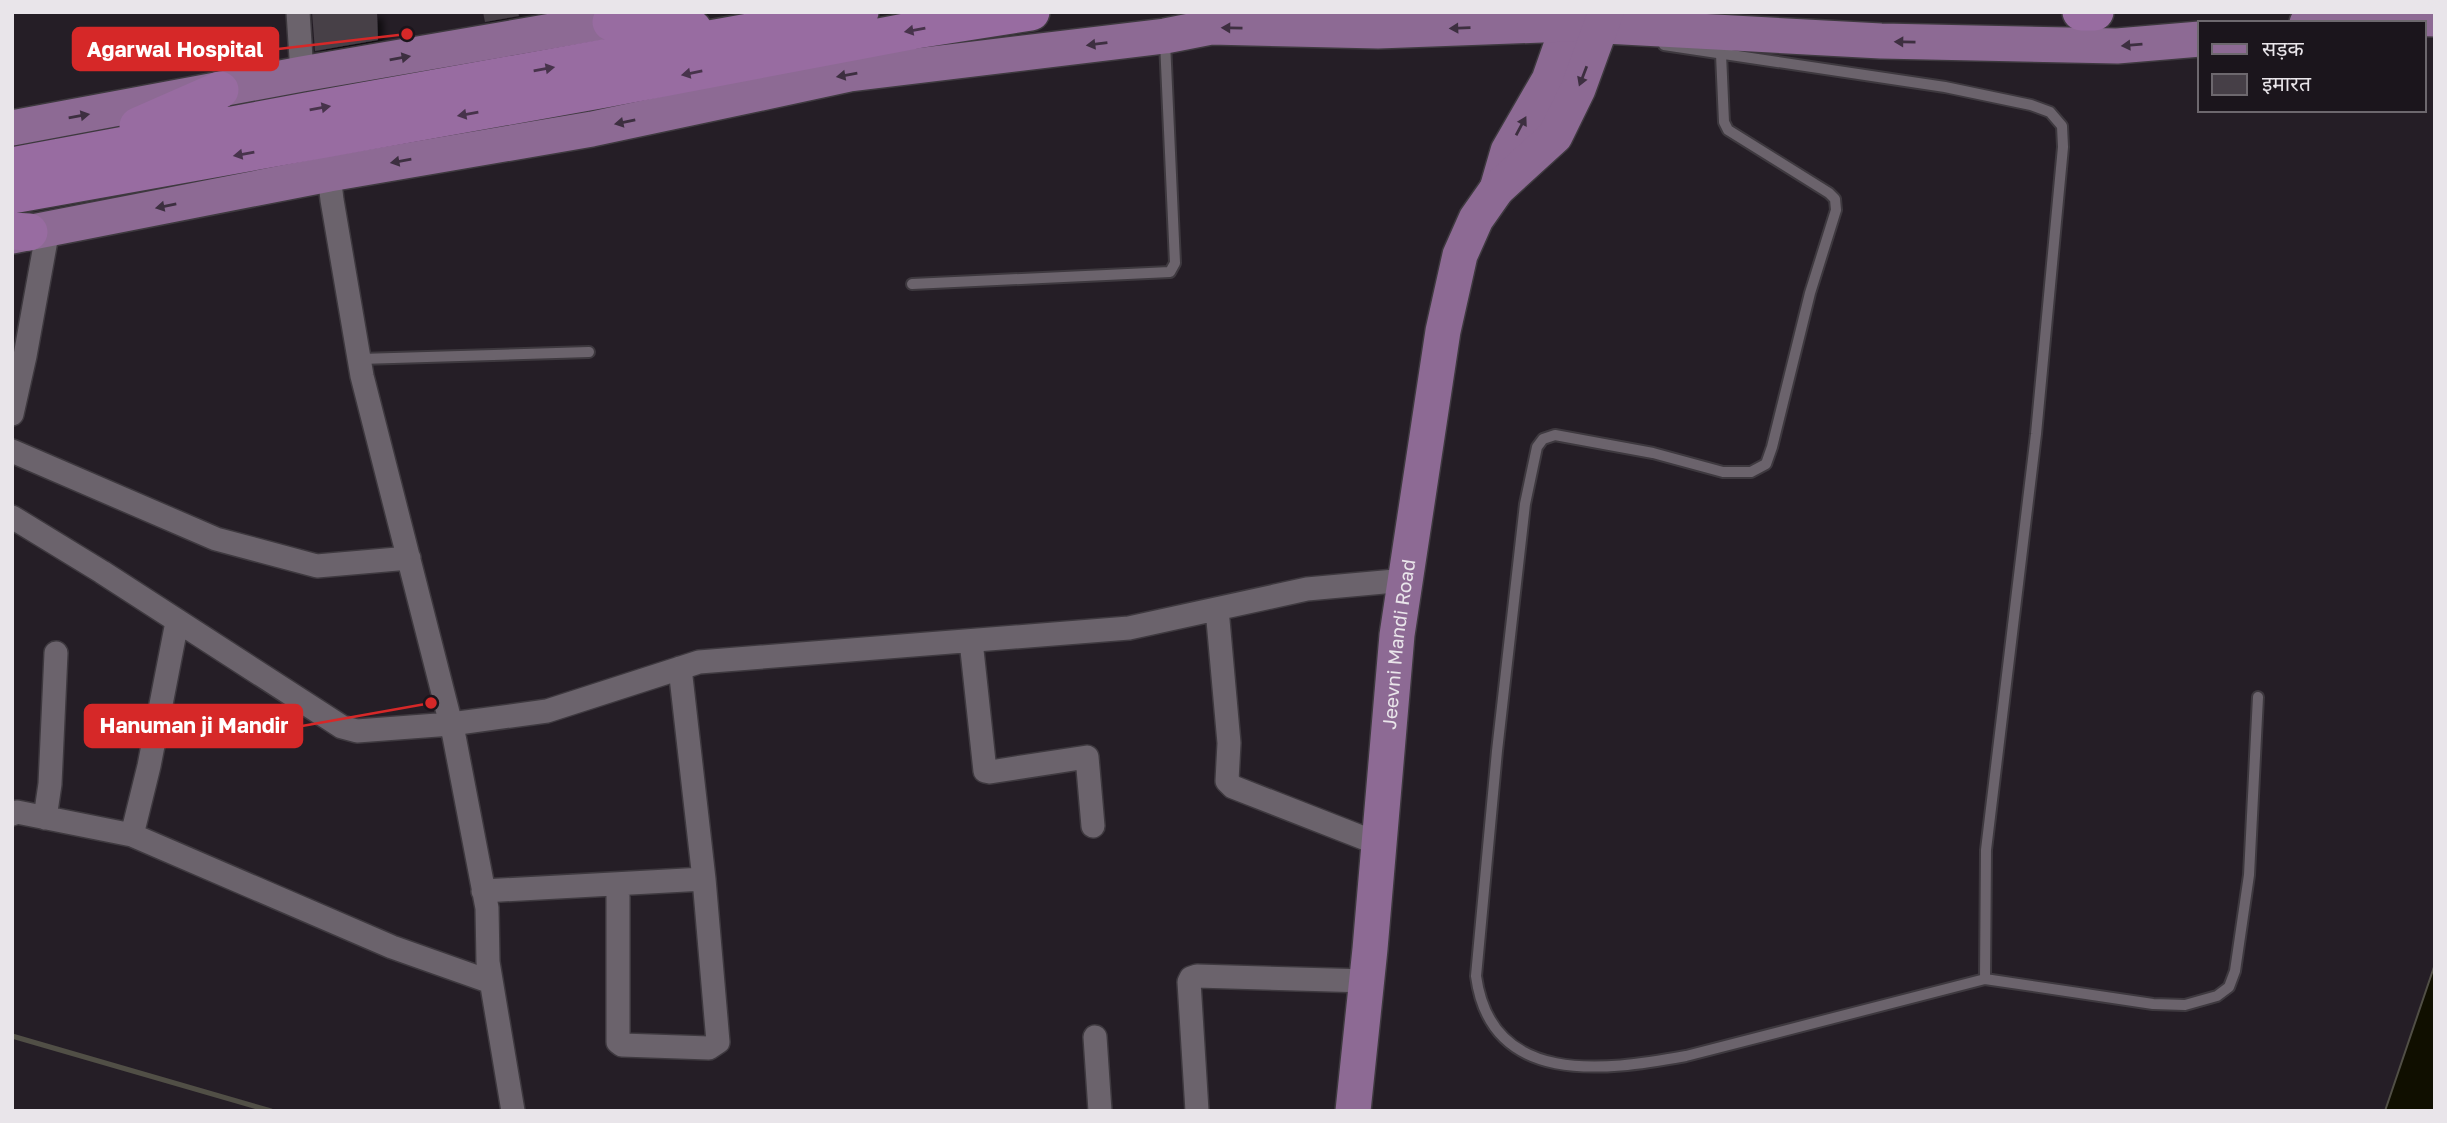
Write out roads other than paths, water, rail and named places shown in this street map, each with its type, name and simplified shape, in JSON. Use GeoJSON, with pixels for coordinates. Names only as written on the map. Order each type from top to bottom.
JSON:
{"type":"FeatureCollection","features":[{"type":"Feature","properties":{"kind":"highway"},"geometry":{"type":"LineString","coordinates":[[12,166],[860,12]]}},
{"type":"Feature","properties":{"kind":"highway"},"geometry":{"type":"LineString","coordinates":[[12,195],[618,87],[916,30],[1031,12]]}},
{"type":"Feature","properties":{"kind":"highway"},"geometry":{"type":"LineString","coordinates":[[2081,12],[2095,12]]}},
{"type":"Feature","properties":{"kind":"highway"},"geometry":{"type":"LineString","coordinates":[[611,22],[741,34]]}},
{"type":"Feature","properties":{"kind":"highway"},"geometry":{"type":"LineString","coordinates":[[52,159],[165,116],[220,90]]}},
{"type":"Feature","properties":{"kind":"main road"},"geometry":{"type":"LineString","coordinates":[[12,128],[302,74],[662,12]]}},
{"type":"Feature","properties":{"kind":"main road"},"geometry":{"type":"LineString","coordinates":[[2318,21],[2344,16],[2435,19]]}},
{"type":"Feature","properties":{"kind":"main road"},"geometry":{"type":"LineString","coordinates":[[25,232],[330,174],[592,129],[850,74],[1165,36],[1211,27],[1378,32],[1495,19],[1881,41],[2103,46],[2198,39]]}},
{"type":"Feature","properties":{"kind":"main road","name":"Jeevni Mandi Road"},"geometry":{"type":"LineString","coordinates":[[1353,1111],[1397,635],[1443,331],[1460,256],[1476,219],[1497,189],[1508,151],[1549,80],[1593,25]]}},
{"type":"Feature","properties":{"kind":"street"},"geometry":{"type":"LineString","coordinates":[[298,12],[302,74]]}},
{"type":"Feature","properties":{"kind":"street"},"geometry":{"type":"LineString","coordinates":[[330,174],[332,200],[360,359],[451,724],[484,891],[488,962],[513,1111]]}},
{"type":"Feature","properties":{"kind":"street"},"geometry":{"type":"LineString","coordinates":[[12,414],[25,356],[25,232]]}},
{"type":"Feature","properties":{"kind":"street"},"geometry":{"type":"LineString","coordinates":[[12,451],[205,536],[242,547],[317,566],[409,558]]}},
{"type":"Feature","properties":{"kind":"street"},"geometry":{"type":"LineString","coordinates":[[12,517],[349,730],[451,724],[547,710],[699,663],[1129,628],[1307,589],[1406,580]]}},
{"type":"Feature","properties":{"kind":"street"},"geometry":{"type":"LineString","coordinates":[[1217,609],[1229,743],[1227,781],[1233,787],[1287,810],[1379,844]]}},
{"type":"Feature","properties":{"kind":"street"},"geometry":{"type":"LineString","coordinates":[[132,835],[149,766],[177,622]]}},
{"type":"Feature","properties":{"kind":"street"},"geometry":{"type":"LineString","coordinates":[[971,641],[985,771],[1087,757],[1093,826]]}},
{"type":"Feature","properties":{"kind":"street"},"geometry":{"type":"LineString","coordinates":[[44,818],[50,784],[56,653]]}},
{"type":"Feature","properties":{"kind":"street"},"geometry":{"type":"LineString","coordinates":[[618,884],[618,1042],[622,1045],[709,1048],[718,1042],[704,879],[680,668]]}},
{"type":"Feature","properties":{"kind":"street"},"geometry":{"type":"LineString","coordinates":[[12,814],[17,812],[132,835],[392,947],[491,982]]}},
{"type":"Feature","properties":{"kind":"street"},"geometry":{"type":"LineString","coordinates":[[484,891],[704,879]]}},
{"type":"Feature","properties":{"kind":"street"},"geometry":{"type":"LineString","coordinates":[[1197,1111],[1189,982],[1191,978],[1198,976],[1367,981]]}},
{"type":"Feature","properties":{"kind":"street"},"geometry":{"type":"LineString","coordinates":[[1095,1037],[1100,1111]]}},
{"type":"Feature","properties":{"kind":"lane"},"geometry":{"type":"LineString","coordinates":[[1709,33],[1724,122],[1728,130],[1829,193],[1835,199],[1836,210],[1810,293],[1766,464],[1751,472],[1723,472],[1653,453],[1555,435],[1543,439],[1537,447],[1525,504],[1497,751],[1476,976],[1478,990],[1502,1038],[1526,1054],[1551,1064],[1596,1066],[1686,1056],[1985,979],[2153,1004],[2185,1005],[2217,996],[2229,987],[2235,971],[2249,875],[2258,697]]}},
{"type":"Feature","properties":{"kind":"lane"},"geometry":{"type":"LineString","coordinates":[[1656,44],[1709,33],[2031,105],[2050,112],[2062,126],[2063,147],[2036,434],[1986,850],[1985,979]]}},
{"type":"Feature","properties":{"kind":"lane"},"geometry":{"type":"LineString","coordinates":[[912,284],[1170,272],[1175,263],[1165,36]]}},
{"type":"Feature","properties":{"kind":"lane"},"geometry":{"type":"LineString","coordinates":[[360,359],[589,352]]}},
{"type":"Feature","properties":{"kind":"waterway"},"geometry":{"type":"LineString","coordinates":[[12,1036],[271,1111]]}},
{"type":"Feature","properties":{"kind":"place","name":"Agarwal Hospital"},"geometry":{"type":"Point","coordinates":[407,34]}},
{"type":"Feature","properties":{"kind":"place","name":"Hanuman ji Mandir"},"geometry":{"type":"Point","coordinates":[431,703]}}]}
